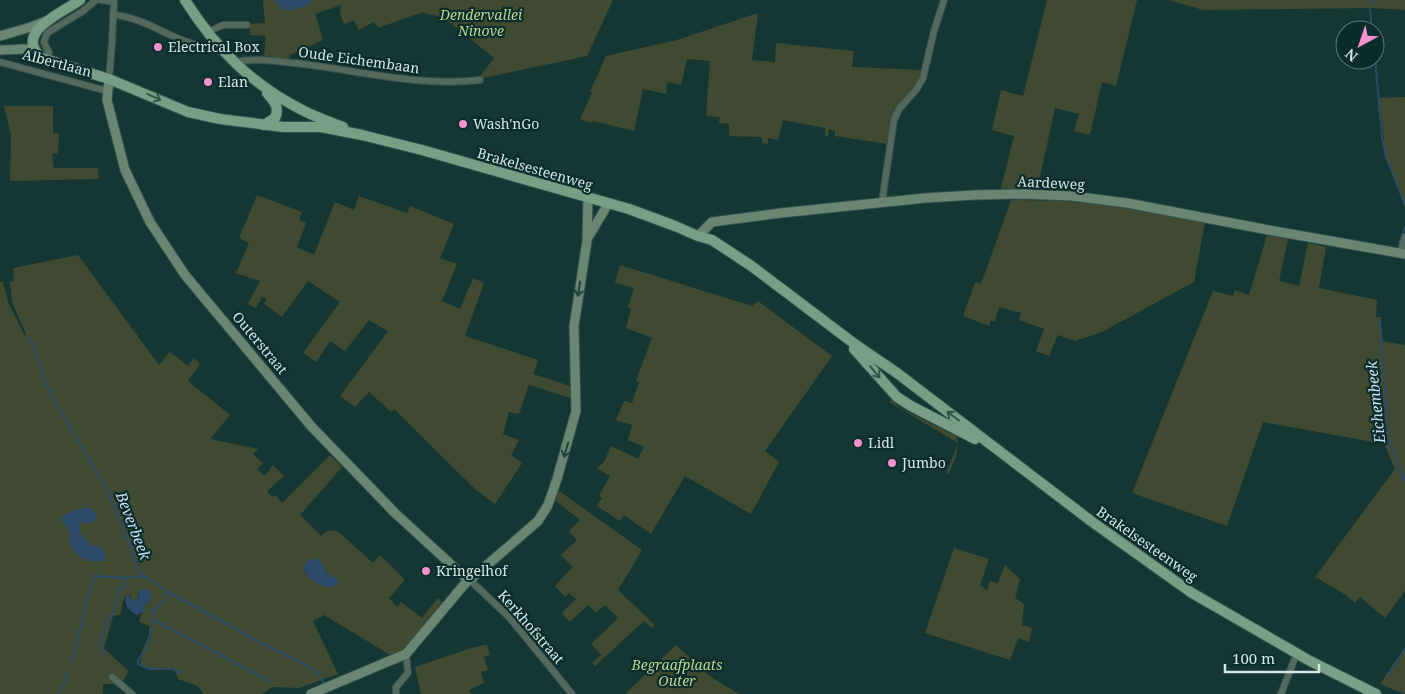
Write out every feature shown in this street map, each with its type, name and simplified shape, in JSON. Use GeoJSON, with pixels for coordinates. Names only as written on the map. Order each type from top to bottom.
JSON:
{"type":"FeatureCollection","features":[{"type":"Feature","properties":{"kind":"main road","name":"Albertlaan"},"geometry":{"type":"LineString","coordinates":[[80,0],[46,20],[35,34],[34,44],[36,51],[42,58],[109,78]]}},
{"type":"Feature","properties":{"kind":"main road"},"geometry":{"type":"LineString","coordinates":[[185,0],[208,32],[234,62],[261,85],[276,104],[278,109],[275,118],[264,125]]}},
{"type":"Feature","properties":{"kind":"main road","name":"Brakelsesteenweg"},"geometry":{"type":"LineString","coordinates":[[109,78],[188,112],[220,119],[264,125],[321,128],[362,135],[422,150],[651,216],[712,240],[750,265],[897,373],[1092,521],[1192,593],[1310,661],[1376,694]]}},
{"type":"Feature","properties":{"kind":"main road","name":"Brakelsesteenweg"},"geometry":{"type":"LineString","coordinates":[[261,85],[304,111],[362,135]]}},
{"type":"Feature","properties":{"kind":"main road","name":"Brakelsesteenweg"},"geometry":{"type":"LineString","coordinates":[[698,236],[769,283],[839,335],[860,354],[897,397],[907,404],[984,444],[1162,577],[1225,618],[1295,658],[1364,694]]}},
{"type":"Feature","properties":{"kind":"main road"},"geometry":{"type":"LineString","coordinates":[[887,386],[894,387],[898,384],[900,378],[897,373]]}},
{"type":"Feature","properties":{"kind":"main road"},"geometry":{"type":"LineString","coordinates":[[907,404],[908,393],[912,390],[920,390]]}},
{"type":"Feature","properties":{"kind":"street","name":"Albertlaan"},"geometry":{"type":"LineString","coordinates":[[50,53],[44,42],[47,33],[83,11],[96,0]]}},
{"type":"Feature","properties":{"kind":"street"},"geometry":{"type":"LineString","coordinates":[[101,0],[114,1],[109,78]]}},
{"type":"Feature","properties":{"kind":"street"},"geometry":{"type":"LineString","coordinates":[[882,202],[894,120],[899,108],[916,90],[923,78],[934,31],[944,0]]}},
{"type":"Feature","properties":{"kind":"street"},"geometry":{"type":"LineString","coordinates":[[113,14],[125,16],[185,42],[209,47]]}},
{"type":"Feature","properties":{"kind":"street","name":"Albertlaan"},"geometry":{"type":"LineString","coordinates":[[0,36],[31,27],[46,20]]}},
{"type":"Feature","properties":{"kind":"street"},"geometry":{"type":"LineString","coordinates":[[208,32],[223,25],[247,25]]}},
{"type":"Feature","properties":{"kind":"street","name":"Albertlaan"},"geometry":{"type":"LineString","coordinates":[[0,50],[27,49],[36,51]]}},
{"type":"Feature","properties":{"kind":"street","name":"Oude Eichembaan"},"geometry":{"type":"LineString","coordinates":[[234,62],[252,60],[311,65],[412,81],[455,83],[480,80]]}},
{"type":"Feature","properties":{"kind":"street","name":"Albertlaan"},"geometry":{"type":"LineString","coordinates":[[0,62],[107,90]]}},
{"type":"Feature","properties":{"kind":"street","name":"Outerstraat"},"geometry":{"type":"LineString","coordinates":[[109,78],[107,90],[110,113],[125,170],[150,222],[185,276],[311,426],[395,513],[468,580]]}},
{"type":"Feature","properties":{"kind":"street","name":"Aardeweg"},"geometry":{"type":"LineString","coordinates":[[698,236],[712,222],[882,202],[982,194],[1072,196],[1127,203],[1403,253]]}},
{"type":"Feature","properties":{"kind":"street"},"geometry":{"type":"LineString","coordinates":[[311,694],[406,654],[468,580],[520,538],[538,521],[548,505],[576,411],[574,326],[587,241],[588,198]]}},
{"type":"Feature","properties":{"kind":"street"},"geometry":{"type":"LineString","coordinates":[[587,241],[608,204]]}},
{"type":"Feature","properties":{"kind":"street"},"geometry":{"type":"LineString","coordinates":[[1403,253],[1405,237]]}},
{"type":"Feature","properties":{"kind":"street","name":"Kerkhofstraat"},"geometry":{"type":"LineString","coordinates":[[468,580],[509,617],[572,694]]}},
{"type":"Feature","properties":{"kind":"street"},"geometry":{"type":"LineString","coordinates":[[396,694],[396,687],[408,673],[406,654]]}},
{"type":"Feature","properties":{"kind":"street"},"geometry":{"type":"LineString","coordinates":[[1281,694],[1295,658]]}},
{"type":"Feature","properties":{"kind":"street"},"geometry":{"type":"LineString","coordinates":[[112,677],[132,694]]}},
{"type":"Feature","properties":{"kind":"green space","name":"Dendervallei Ninove"},"geometry":{"type":"Polygon","coordinates":[[[263,0],[274,0],[282,9],[302,8],[313,0],[613,0],[587,56],[478,79],[494,58],[452,24],[435,15],[423,12],[378,28],[374,22],[359,30],[354,20],[344,24],[340,14],[341,5],[315,14],[323,39],[321,41],[290,55],[289,59],[264,56],[266,36],[250,35],[250,24],[265,23],[263,0]]]}},
{"type":"Feature","properties":{"kind":"green space"},"geometry":{"type":"Polygon","coordinates":[[[1047,0],[1137,0],[1116,86],[1102,82],[1090,135],[1074,131],[1079,114],[1055,108],[1037,191],[1001,188],[1014,136],[992,130],[1001,90],[1023,96],[1047,0]]]}},
{"type":"Feature","properties":{"kind":"green space"},"geometry":{"type":"Polygon","coordinates":[[[1169,0],[1405,0],[1405,10],[1372,8],[1203,10],[1169,0]]]}},
{"type":"Feature","properties":{"kind":"green space"},"geometry":{"type":"Polygon","coordinates":[[[758,13],[752,60],[775,62],[776,43],[854,51],[852,67],[923,70],[916,87],[896,107],[891,121],[888,144],[835,136],[835,131],[829,129],[828,137],[825,136],[825,128],[783,120],[778,140],[768,138],[768,144],[762,143],[762,137],[729,136],[729,124],[719,123],[720,117],[706,116],[710,61],[687,59],[681,85],[667,82],[666,94],[643,89],[634,131],[580,119],[606,56],[677,40],[758,13]]]}},
{"type":"Feature","properties":{"kind":"green space"},"geometry":{"type":"Polygon","coordinates":[[[1405,97],[1405,208],[1386,157],[1379,98],[1405,97]]]}},
{"type":"Feature","properties":{"kind":"green space"},"geometry":{"type":"Polygon","coordinates":[[[4,106],[53,106],[53,133],[59,133],[58,153],[52,154],[54,168],[98,168],[99,179],[10,181],[11,134],[4,106]]]}},
{"type":"Feature","properties":{"kind":"green space"},"geometry":{"type":"Polygon","coordinates":[[[257,195],[302,212],[299,220],[306,223],[297,247],[314,255],[335,202],[354,210],[359,196],[407,213],[410,206],[454,224],[440,258],[457,264],[442,301],[460,309],[473,278],[484,283],[465,336],[538,360],[533,374],[570,386],[570,398],[529,385],[519,414],[509,412],[503,434],[519,440],[511,455],[522,463],[495,504],[476,490],[394,409],[391,412],[369,392],[355,407],[340,396],[388,331],[369,320],[345,351],[330,341],[316,362],[303,353],[340,302],[308,281],[282,317],[264,304],[267,299],[262,297],[256,308],[248,304],[260,281],[236,273],[249,243],[239,238],[257,195]]]}},
{"type":"Feature","properties":{"kind":"green space"},"geometry":{"type":"Polygon","coordinates":[[[1011,200],[1063,201],[1128,207],[1205,222],[1194,282],[1102,332],[1075,341],[1058,335],[1049,356],[1036,351],[1044,329],[1019,320],[1021,313],[999,307],[995,322],[991,320],[989,326],[963,316],[975,282],[981,284],[1011,200]]]}},
{"type":"Feature","properties":{"kind":"green space"},"geometry":{"type":"Polygon","coordinates":[[[1267,235],[1288,239],[1279,281],[1299,286],[1308,243],[1326,247],[1319,288],[1377,300],[1376,317],[1381,317],[1381,341],[1405,345],[1405,591],[1385,618],[1360,597],[1355,603],[1346,595],[1315,577],[1395,469],[1384,444],[1263,422],[1227,526],[1132,493],[1213,291],[1233,296],[1235,290],[1249,295],[1267,235]]]}},
{"type":"Feature","properties":{"kind":"green space"},"geometry":{"type":"Polygon","coordinates":[[[78,255],[159,365],[170,352],[188,366],[194,358],[200,364],[188,381],[230,415],[210,439],[258,449],[253,454],[263,463],[257,469],[265,476],[273,465],[284,476],[267,491],[272,497],[275,495],[282,503],[330,455],[342,467],[300,515],[321,536],[325,532],[330,531],[340,533],[373,563],[380,555],[405,580],[389,598],[397,607],[401,602],[422,618],[438,598],[442,602],[406,648],[392,656],[324,615],[313,621],[338,674],[299,688],[273,687],[262,694],[204,694],[198,686],[178,679],[175,670],[152,669],[140,665],[142,651],[149,635],[149,626],[139,622],[145,605],[149,602],[139,592],[137,600],[134,601],[130,595],[127,595],[124,599],[120,615],[113,616],[104,648],[128,671],[124,680],[115,684],[103,684],[103,694],[0,694],[0,282],[3,282],[8,302],[25,336],[26,334],[12,302],[10,282],[14,281],[13,268],[78,255]],[[317,559],[307,562],[303,567],[306,575],[329,574],[325,572],[321,562],[317,559]]]}},
{"type":"Feature","properties":{"kind":"green space"},"geometry":{"type":"Polygon","coordinates":[[[620,265],[752,306],[758,301],[832,356],[765,451],[779,462],[751,514],[685,476],[651,534],[624,515],[620,521],[597,506],[602,498],[599,496],[610,476],[597,468],[604,462],[611,446],[638,459],[644,447],[628,440],[632,425],[616,420],[624,401],[632,403],[639,383],[636,381],[652,338],[626,328],[631,309],[628,307],[634,288],[615,283],[620,265]]]}},
{"type":"Feature","properties":{"kind":"green space"},"geometry":{"type":"Polygon","coordinates":[[[891,400],[900,408],[956,436],[958,443],[889,402],[891,400]]]}},
{"type":"Feature","properties":{"kind":"green space"},"geometry":{"type":"Polygon","coordinates":[[[958,444],[954,460],[948,474],[946,474],[958,444]]]}},
{"type":"Feature","properties":{"kind":"green space"},"geometry":{"type":"Polygon","coordinates":[[[559,491],[642,550],[618,590],[655,625],[652,628],[644,621],[595,666],[592,663],[601,655],[591,644],[618,618],[605,605],[596,613],[588,605],[570,622],[562,613],[576,599],[569,593],[565,597],[555,586],[573,567],[561,555],[577,540],[569,531],[580,520],[555,500],[559,491]]]}},
{"type":"Feature","properties":{"kind":"green space"},"geometry":{"type":"Polygon","coordinates":[[[954,548],[989,559],[980,585],[987,591],[990,581],[998,583],[1005,565],[1020,579],[1015,598],[1024,604],[1022,625],[1032,628],[1029,642],[1018,638],[1010,660],[925,633],[954,548]]]}},
{"type":"Feature","properties":{"kind":"green space"},"geometry":{"type":"Polygon","coordinates":[[[487,644],[490,655],[484,657],[488,670],[481,672],[484,683],[469,690],[471,694],[421,694],[415,667],[487,644]]]}},
{"type":"Feature","properties":{"kind":"green space","name":"Begraafplaats Outer"},"geometry":{"type":"Polygon","coordinates":[[[676,645],[711,677],[739,694],[625,694],[676,645]]]}},
{"type":"Feature","properties":{"kind":"green space"},"geometry":{"type":"Polygon","coordinates":[[[1405,647],[1405,694],[1380,684],[1405,647]]]}},
{"type":"Feature","properties":{"kind":"water"},"geometry":{"type":"Polygon","coordinates":[[[274,0],[313,0],[302,8],[298,7],[293,11],[282,9],[274,0]]]}},
{"type":"Feature","properties":{"kind":"water"},"geometry":{"type":"Polygon","coordinates":[[[87,507],[94,511],[96,519],[91,524],[81,522],[79,532],[92,546],[98,546],[105,552],[105,560],[89,561],[75,553],[70,541],[70,534],[62,520],[62,516],[74,510],[87,507]]]}},
{"type":"Feature","properties":{"kind":"water"},"geometry":{"type":"Polygon","coordinates":[[[314,558],[321,562],[327,574],[336,578],[338,583],[332,588],[314,582],[305,572],[303,567],[309,560],[314,558]]]}},
{"type":"Feature","properties":{"kind":"water"},"geometry":{"type":"Polygon","coordinates":[[[141,589],[148,590],[151,594],[151,599],[145,605],[144,611],[137,615],[129,609],[125,600],[128,594],[132,600],[137,600],[141,589]]]}},
{"type":"Feature","properties":{"kind":"waterway","name":"Eichembeek"},"geometry":{"type":"LineString","coordinates":[[1373,0],[1373,5]]}},
{"type":"Feature","properties":{"kind":"waterway","name":"Eichembeek"},"geometry":{"type":"LineString","coordinates":[[1370,8],[1371,20]]}},
{"type":"Feature","properties":{"kind":"waterway","name":"Eichembeek"},"geometry":{"type":"LineString","coordinates":[[1376,70],[1382,137],[1386,157],[1405,204]]}},
{"type":"Feature","properties":{"kind":"waterway","name":"Eichembeek"},"geometry":{"type":"LineString","coordinates":[[1399,243],[1405,227]]}},
{"type":"Feature","properties":{"kind":"waterway","name":"Eichembeek"},"geometry":{"type":"LineString","coordinates":[[1380,319],[1389,441],[1405,481]]}},
{"type":"Feature","properties":{"kind":"waterway","name":"Beverbeek"},"geometry":{"type":"LineString","coordinates":[[28,337],[34,346],[42,375],[53,398],[107,490],[130,545],[138,572],[168,592],[261,643],[306,665],[318,673],[325,685]]}},
{"type":"Feature","properties":{"kind":"waterway"},"geometry":{"type":"LineString","coordinates":[[72,662],[94,576],[142,577]]}},
{"type":"Feature","properties":{"kind":"waterway"},"geometry":{"type":"LineString","coordinates":[[105,655],[100,646],[107,621],[113,614],[119,590],[124,587],[126,578]]}},
{"type":"Feature","properties":{"kind":"waterway"},"geometry":{"type":"LineString","coordinates":[[168,592],[165,600],[152,612],[153,625],[146,649],[138,660],[138,664],[150,669],[173,669],[179,673]]}},
{"type":"Feature","properties":{"kind":"waterway"},"geometry":{"type":"LineString","coordinates":[[152,619],[270,681]]}},
{"type":"Feature","properties":{"kind":"waterway","name":"Eichembeek"},"geometry":{"type":"LineString","coordinates":[[1387,676],[1405,649]]}},
{"type":"Feature","properties":{"kind":"waterway"},"geometry":{"type":"LineString","coordinates":[[58,694],[64,685],[66,673]]}},
{"type":"Feature","properties":{"kind":"place","name":"Electrical Box"},"geometry":{"type":"Point","coordinates":[158,47]}},
{"type":"Feature","properties":{"kind":"place","name":"Elan"},"geometry":{"type":"Point","coordinates":[208,82]}},
{"type":"Feature","properties":{"kind":"place","name":"Wash'nGo"},"geometry":{"type":"Point","coordinates":[463,124]}},
{"type":"Feature","properties":{"kind":"place","name":"Lidl"},"geometry":{"type":"Point","coordinates":[858,443]}},
{"type":"Feature","properties":{"kind":"place","name":"Jumbo"},"geometry":{"type":"Point","coordinates":[892,463]}},
{"type":"Feature","properties":{"kind":"place","name":"Kringelhof"},"geometry":{"type":"Point","coordinates":[426,571]}}]}
